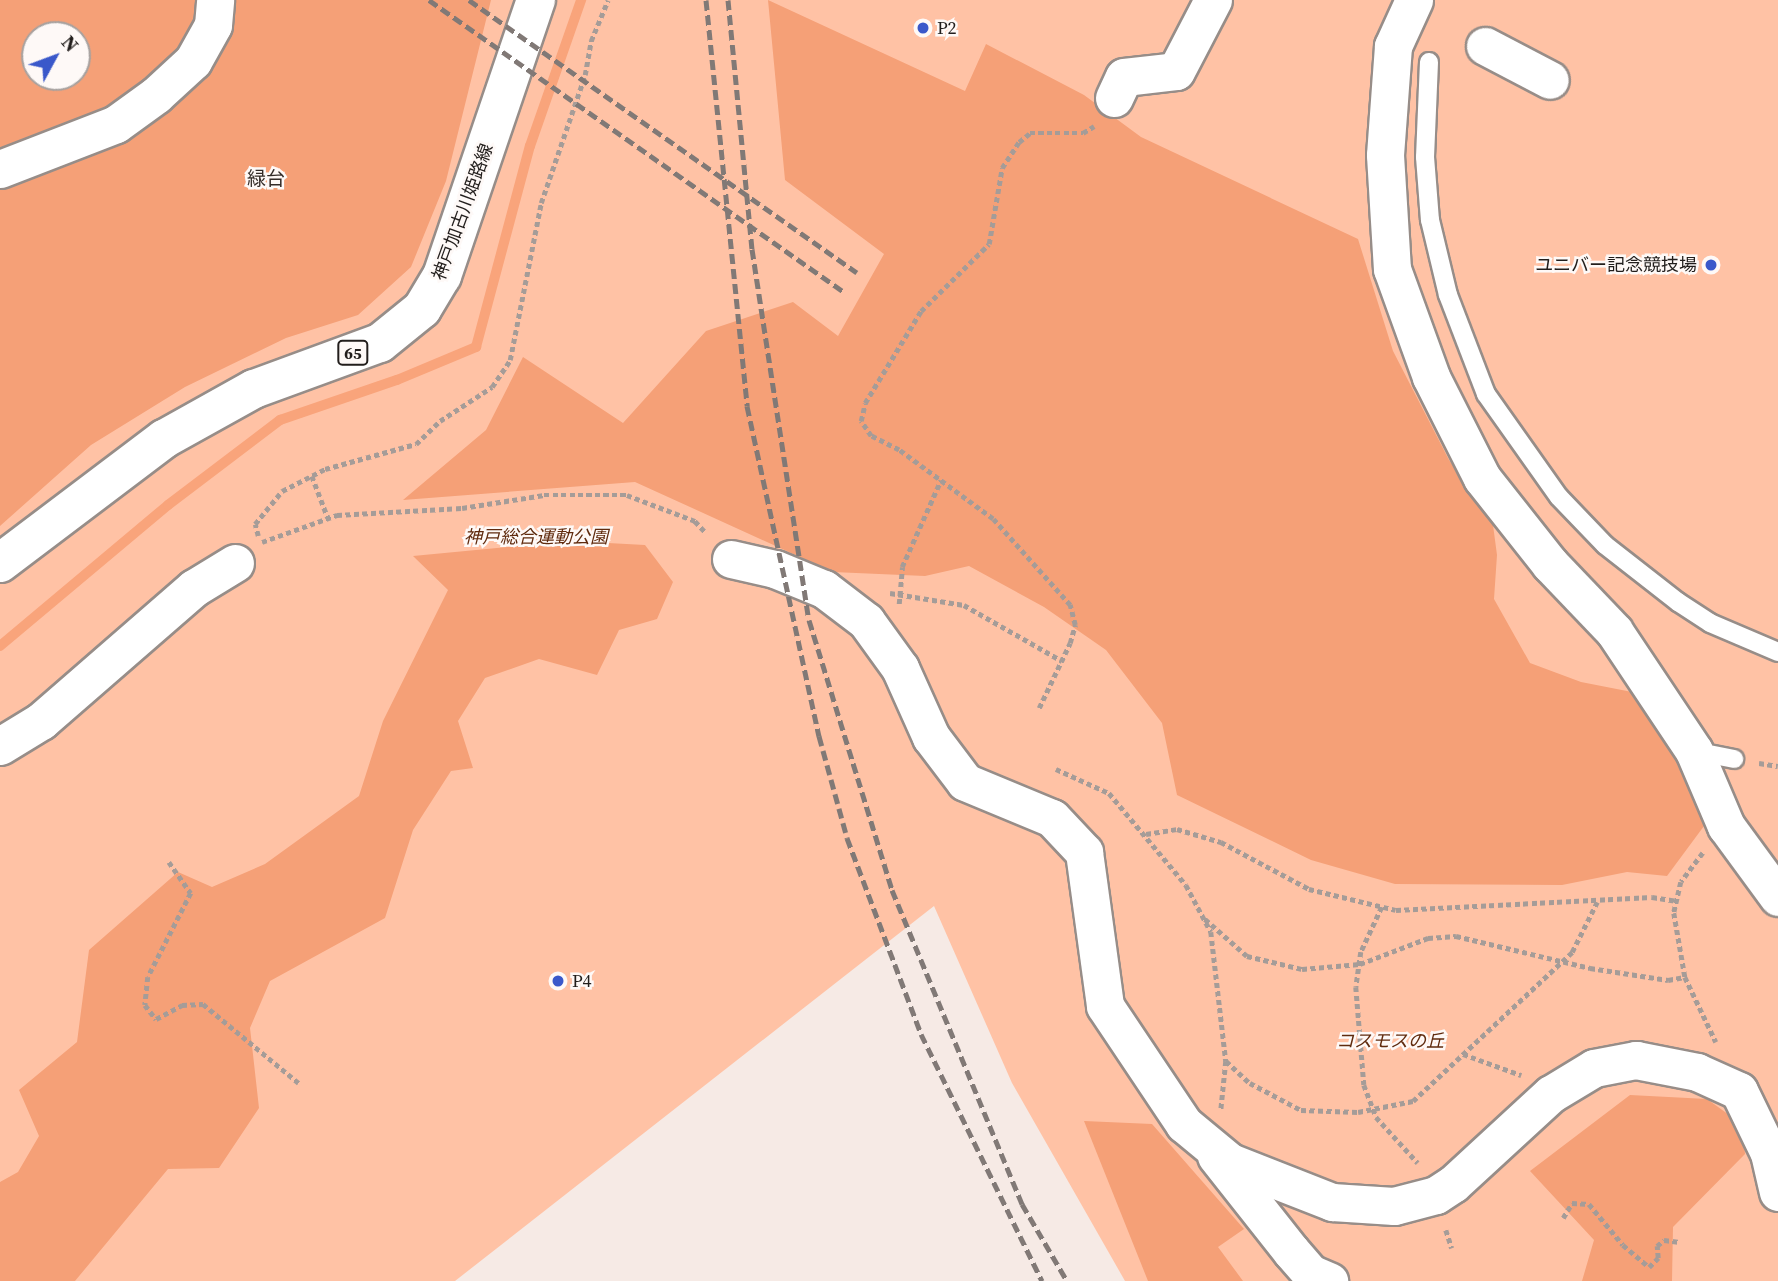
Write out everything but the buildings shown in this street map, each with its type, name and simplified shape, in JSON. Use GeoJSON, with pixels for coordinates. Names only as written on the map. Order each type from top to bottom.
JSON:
{"type":"FeatureCollection","features":[{"type":"Feature","properties":{"kind":"main road","name":"神戸加古川姫路線"},"geometry":{"type":"LineString","coordinates":[[0,563],[164,439],[254,389],[380,343],[422,309],[442,276],[536,0]]}},
{"type":"Feature","properties":{"kind":"street"},"geometry":{"type":"LineString","coordinates":[[0,169],[116,124],[156,95],[193,61],[213,25],[215,0]]}},
{"type":"Feature","properties":{"kind":"street"},"geometry":{"type":"LineString","coordinates":[[1114,97],[1124,77],[1176,71],[1213,0]]}},
{"type":"Feature","properties":{"kind":"street"},"geometry":{"type":"LineString","coordinates":[[1414,0],[1393,46],[1385,155],[1392,269],[1431,377],[1482,478],[1550,564],[1614,631],[1693,751],[1727,826],[1778,897]]}},
{"type":"Feature","properties":{"kind":"street"},"geometry":{"type":"LineString","coordinates":[[1485,46],[1550,80]]}},
{"type":"Feature","properties":{"kind":"street"},"geometry":{"type":"LineString","coordinates":[[731,559],[775,569],[824,589],[866,621],[900,668],[931,737],[965,782],[1052,818],[1084,852],[1105,1006],[1170,1104],[1205,1141],[1290,1251],[1310,1273],[1329,1281]]}},
{"type":"Feature","properties":{"kind":"street"},"geometry":{"type":"LineString","coordinates":[[0,746],[41,722],[194,588],[235,563]]}},
{"type":"Feature","properties":{"kind":"street"},"geometry":{"type":"LineString","coordinates":[[1205,1141],[1230,1161],[1332,1202],[1394,1206],[1436,1195],[1457,1181],[1565,1086],[1594,1068],[1636,1060],[1697,1072],[1739,1091],[1769,1153],[1778,1192]]}},
{"type":"Feature","properties":{"kind":"lane"},"geometry":{"type":"LineString","coordinates":[[1429,62],[1425,157],[1430,220],[1448,295],[1486,394],[1559,497],[1605,545],[1699,616],[1778,652]]}},
{"type":"Feature","properties":{"kind":"lane"},"geometry":{"type":"LineString","coordinates":[[1693,751],[1734,759]]}},
{"type":"Feature","properties":{"kind":"path"},"geometry":{"type":"LineString","coordinates":[[608,0],[591,41],[585,75],[541,203],[510,360],[492,387],[440,421],[416,444],[312,476],[282,491],[255,524],[259,544],[328,518],[462,508],[544,495],[628,495],[695,522],[731,559]]}},
{"type":"Feature","properties":{"kind":"path"},"geometry":{"type":"LineString","coordinates":[[1039,708],[1062,661],[1075,625],[1070,605],[993,519],[941,480],[871,436],[861,421],[865,403],[921,311],[989,244],[1002,168],[1019,142],[1030,133],[1083,133],[1099,123],[1114,97]]}},
{"type":"Feature","properties":{"kind":"path"},"geometry":{"type":"LineString","coordinates":[[312,476],[328,518]]}},
{"type":"Feature","properties":{"kind":"path"},"geometry":{"type":"LineString","coordinates":[[902,567],[941,480]]}},
{"type":"Feature","properties":{"kind":"path"},"geometry":{"type":"LineString","coordinates":[[881,592],[964,605],[1062,661]]}},
{"type":"Feature","properties":{"kind":"path"},"geometry":{"type":"LineString","coordinates":[[1056,769],[1109,793],[1186,885],[1205,919],[1217,967],[1226,1061],[1225,1100],[1205,1141]]}},
{"type":"Feature","properties":{"kind":"path"},"geometry":{"type":"LineString","coordinates":[[1727,826],[1681,882],[1674,913],[1685,977],[1739,1091]]}},
{"type":"Feature","properties":{"kind":"path"},"geometry":{"type":"LineString","coordinates":[[1146,834],[1177,829],[1221,842],[1309,889],[1382,907],[1485,909],[1652,897],[1676,901]]}},
{"type":"Feature","properties":{"kind":"path"},"geometry":{"type":"LineString","coordinates":[[169,862],[191,893],[148,977],[145,1005],[156,1019],[182,1005],[203,1004],[299,1083]]}},
{"type":"Feature","properties":{"kind":"path"},"geometry":{"type":"LineString","coordinates":[[1226,1061],[1250,1083],[1301,1110],[1328,1114],[1374,1110],[1413,1101],[1562,962],[1597,902]]}},
{"type":"Feature","properties":{"kind":"path"},"geometry":{"type":"LineString","coordinates":[[1382,907],[1360,964],[1359,1041],[1364,1085],[1374,1110],[1401,1148],[1427,1171],[1457,1181]]}},
{"type":"Feature","properties":{"kind":"path"},"geometry":{"type":"LineString","coordinates":[[1205,919],[1247,956],[1302,969],[1360,964],[1428,938],[1456,936],[1562,962],[1668,981],[1685,977]]}},
{"type":"Feature","properties":{"kind":"path"},"geometry":{"type":"LineString","coordinates":[[1463,1054],[1489,1067],[1565,1086]]}},
{"type":"Feature","properties":{"kind":"path"},"geometry":{"type":"LineString","coordinates":[[1563,1218],[1572,1203],[1589,1204],[1623,1245],[1649,1267],[1658,1258],[1657,1246],[1664,1240],[1680,1242]]}},
{"type":"Feature","properties":{"kind":"green space","name":"神戸総合運動公園"},"geometry":{"type":"Polygon","coordinates":[[[0,0],[1778,0],[1778,1281],[1125,1281],[1012,1083],[934,906],[455,1281],[0,1281],[0,0]]]}},
{"type":"Feature","properties":{"kind":"shaded area"},"geometry":{"type":"Polygon","coordinates":[[[0,0],[491,0],[446,181],[411,267],[358,315],[286,338],[185,387],[91,445],[0,526],[0,0]]]}},
{"type":"Feature","properties":{"kind":"shaded area"},"geometry":{"type":"Polygon","coordinates":[[[768,0],[965,91],[986,44],[1084,95],[1141,137],[1358,239],[1393,351],[1449,460],[1493,525],[1497,555],[1494,599],[1530,663],[1581,682],[1632,692],[1658,727],[1693,787],[1704,826],[1667,876],[1627,872],[1562,885],[1395,884],[1311,860],[1177,795],[1162,723],[1106,650],[1044,607],[969,566],[925,576],[833,572],[635,482],[403,500],[486,430],[523,357],[623,423],[706,331],[793,302],[838,336],[884,254],[785,180],[768,0]]]}},
{"type":"Feature","properties":{"kind":"shaded area"},"geometry":{"type":"Polygon","coordinates":[[[571,541],[645,545],[673,582],[657,619],[619,630],[597,675],[539,659],[485,678],[458,721],[473,768],[451,771],[413,830],[385,918],[270,981],[250,1028],[259,1108],[219,1168],[168,1169],[75,1281],[0,1281],[0,1182],[18,1172],[39,1136],[19,1090],[77,1042],[89,950],[178,872],[212,887],[265,864],[359,796],[383,721],[448,590],[413,556],[571,541]]]}},
{"type":"Feature","properties":{"kind":"shaded area"},"geometry":{"type":"Polygon","coordinates":[[[1630,1095],[1707,1099],[1743,1125],[1745,1154],[1673,1227],[1672,1281],[1582,1281],[1594,1240],[1530,1171],[1630,1095]]]}},
{"type":"Feature","properties":{"kind":"shaded area"},"geometry":{"type":"Polygon","coordinates":[[[1084,1121],[1152,1124],[1244,1229],[1218,1247],[1243,1281],[1148,1281],[1084,1121]]]}},
{"type":"Feature","properties":{"kind":"waterway"},"geometry":{"type":"LineString","coordinates":[[0,646],[168,505],[280,420],[397,380],[476,347],[530,146],[581,0]]}},
{"type":"Feature","properties":{"kind":"railway"},"geometry":{"type":"LineString","coordinates":[[429,0],[844,292]]}},
{"type":"Feature","properties":{"kind":"railway"},"geometry":{"type":"LineString","coordinates":[[469,0],[857,273]]}},
{"type":"Feature","properties":{"kind":"railway"},"geometry":{"type":"LineString","coordinates":[[706,0],[747,406],[819,736],[847,838],[921,1034],[1042,1281]]}},
{"type":"Feature","properties":{"kind":"railway"},"geometry":{"type":"LineString","coordinates":[[728,0],[752,249],[809,620],[892,890],[1022,1204],[1067,1281]]}},
{"type":"Feature","properties":{"kind":"place","name":"P2"},"geometry":{"type":"Point","coordinates":[923,28]}},
{"type":"Feature","properties":{"kind":"place","name":"ユニバー記念競技場"},"geometry":{"type":"Point","coordinates":[1711,265]}},
{"type":"Feature","properties":{"kind":"place","name":"P4"},"geometry":{"type":"Point","coordinates":[558,981]}},
{"type":"Feature","properties":{"kind":"district","name":"緑台"},"geometry":{"type":"Point","coordinates":[266,179]}},
{"type":"Feature","properties":{"kind":"park label","name":"コスモスの丘"},"geometry":{"type":"Point","coordinates":[1390,1041]}}]}
